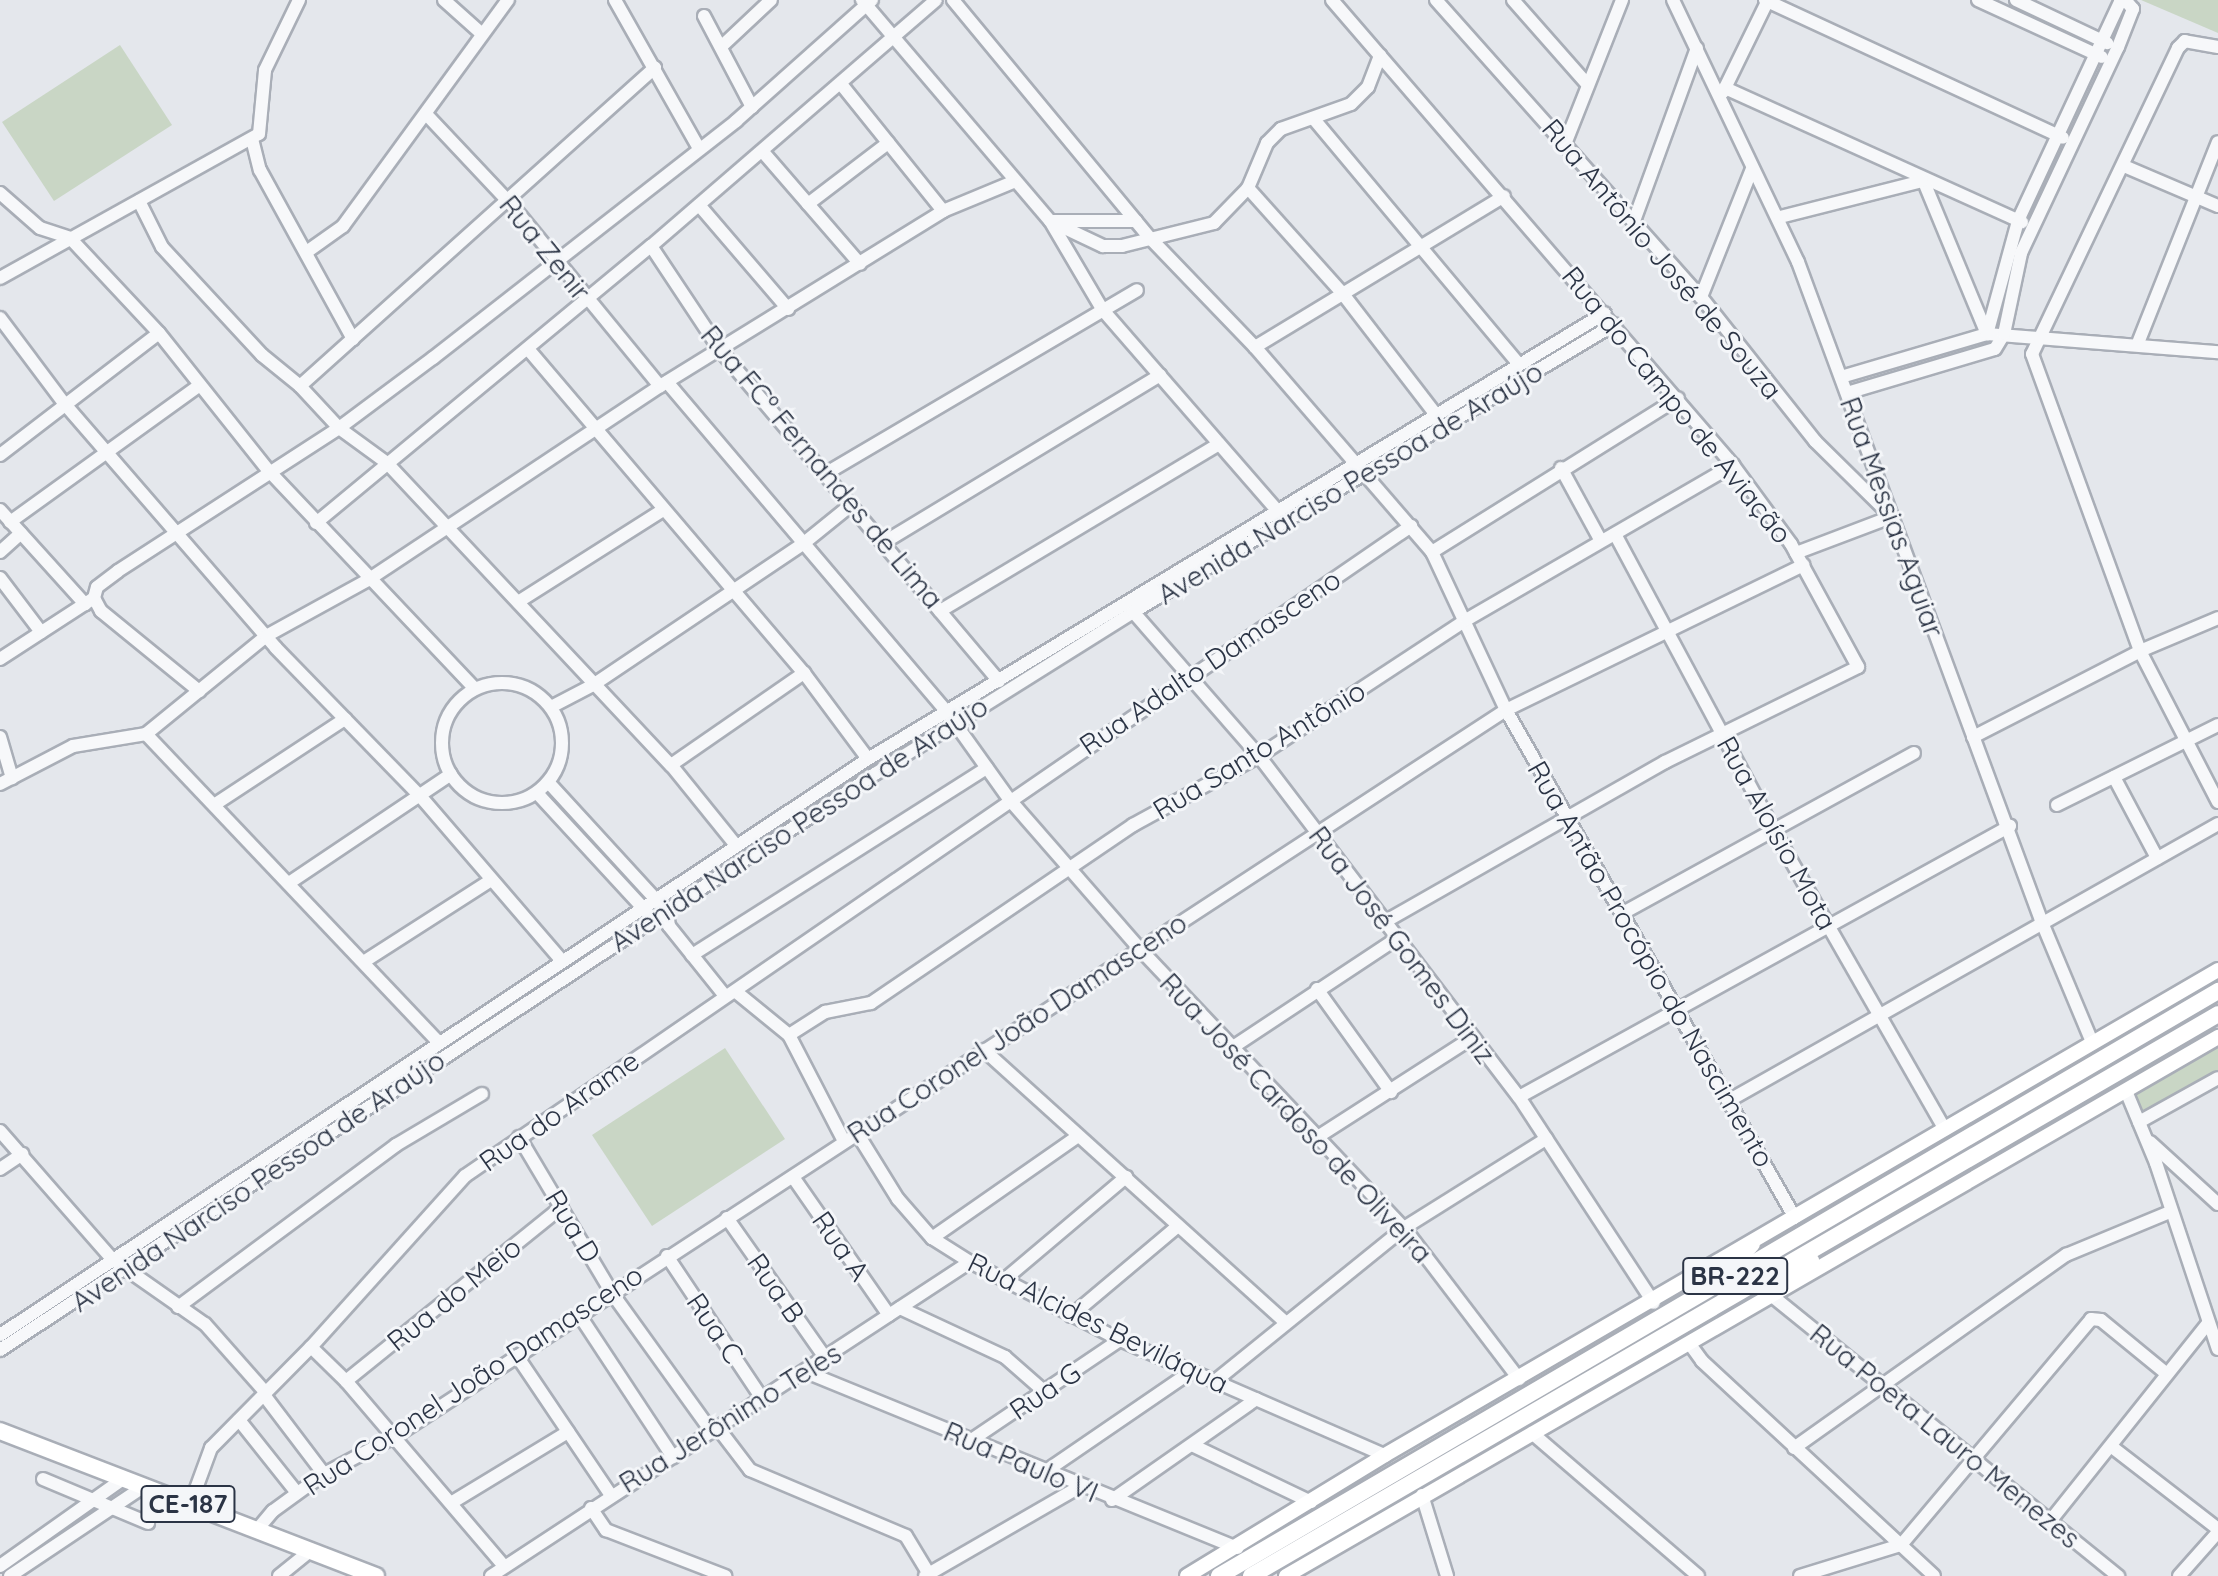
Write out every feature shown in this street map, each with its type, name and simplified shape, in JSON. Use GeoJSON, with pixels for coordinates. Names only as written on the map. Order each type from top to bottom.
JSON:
{"type":"FeatureCollection","features":[{"type":"Feature","properties":{"kind":"highway","name":"BR-222"},"geometry":{"type":"LineString","coordinates":[[1219,1576],[1244,1553],[1708,1292],[2218,991]]}},
{"type":"Feature","properties":{"kind":"highway","name":"BR-222"},"geometry":{"type":"LineString","coordinates":[[1251,1576],[1829,1243],[2218,1014]]}},
{"type":"Feature","properties":{"kind":"highway"},"geometry":{"type":"LineString","coordinates":[[1786,1285],[1829,1243]]}},
{"type":"Feature","properties":{"kind":"highway"},"geometry":{"type":"LineString","coordinates":[[1708,1292],[1752,1244]]}},
{"type":"Feature","properties":{"kind":"highway","name":"CE-187"},"geometry":{"type":"LineString","coordinates":[[0,1431],[376,1576]]}},
{"type":"Feature","properties":{"kind":"main road"},"geometry":{"type":"LineString","coordinates":[[1187,1576],[1244,1553],[1311,1502],[1385,1455],[1654,1303],[2218,970]]}},
{"type":"Feature","properties":{"kind":"main road","name":"BR-222"},"geometry":{"type":"LineString","coordinates":[[1286,1576],[2218,1037]]}},
{"type":"Feature","properties":{"kind":"street"},"geometry":{"type":"LineString","coordinates":[[0,278],[252,139],[262,127],[265,70],[299,0]]}},
{"type":"Feature","properties":{"kind":"street"},"geometry":{"type":"LineString","coordinates":[[444,0],[482,34]]}},
{"type":"Feature","properties":{"kind":"street"},"geometry":{"type":"LineString","coordinates":[[308,251],[343,226],[508,0]]}},
{"type":"Feature","properties":{"kind":"street"},"geometry":{"type":"LineString","coordinates":[[615,0],[698,147]]}},
{"type":"Feature","properties":{"kind":"street"},"geometry":{"type":"LineString","coordinates":[[722,46],[771,0]]}},
{"type":"Feature","properties":{"kind":"street"},"geometry":{"type":"LineString","coordinates":[[316,523],[763,152],[936,0]]}},
{"type":"Feature","properties":{"kind":"street","name":"Rua Antão Procópio do Nascimento"},"geometry":{"type":"LineString","coordinates":[[953,0],[1151,239],[1255,347],[1432,552],[1506,710],[1795,1218]]}},
{"type":"Feature","properties":{"kind":"street","name":"Rua do Campo de Aviação"},"geometry":{"type":"LineString","coordinates":[[1332,0],[1615,324],[1733,465],[1800,559],[1858,667],[1723,734]]}},
{"type":"Feature","properties":{"kind":"street","name":"Rua Antônio José de Souza"},"geometry":{"type":"LineString","coordinates":[[1436,0],[1701,297],[1815,441],[1890,516]]}},
{"type":"Feature","properties":{"kind":"street"},"geometry":{"type":"LineString","coordinates":[[1513,0],[1588,85]]}},
{"type":"Feature","properties":{"kind":"street"},"geometry":{"type":"LineString","coordinates":[[1565,144],[1622,0]]}},
{"type":"Feature","properties":{"kind":"street","name":"Rua Messias Aguiar"},"geometry":{"type":"LineString","coordinates":[[1673,0],[1722,94],[1752,169],[1780,217],[1973,737],[2010,826],[2041,920],[2092,1042]]}},
{"type":"Feature","properties":{"kind":"street"},"geometry":{"type":"LineString","coordinates":[[2033,226],[1722,94],[1767,0],[2072,142]]}},
{"type":"Feature","properties":{"kind":"street"},"geometry":{"type":"LineString","coordinates":[[1978,0],[2111,61]]}},
{"type":"Feature","properties":{"kind":"street"},"geometry":{"type":"LineString","coordinates":[[2016,0],[2118,47]]}},
{"type":"Feature","properties":{"kind":"street"},"geometry":{"type":"LineString","coordinates":[[0,659],[89,601],[97,587],[268,470],[339,428],[558,261],[752,107],[867,2],[1013,182],[1050,221],[1102,309],[1277,510]]}},
{"type":"Feature","properties":{"kind":"street"},"geometry":{"type":"LineString","coordinates":[[1847,393],[1987,355],[2004,334],[2021,253],[2118,47],[2133,9],[2127,2],[2120,2],[2101,40],[2018,221],[1987,334]]}},
{"type":"Feature","properties":{"kind":"street"},"geometry":{"type":"LineString","coordinates":[[704,16],[752,107]]}},
{"type":"Feature","properties":{"kind":"street"},"geometry":{"type":"LineString","coordinates":[[2218,47],[2185,41],[2178,48],[2040,336],[2032,361],[2140,651],[2218,802]]}},
{"type":"Feature","properties":{"kind":"street"},"geometry":{"type":"LineString","coordinates":[[1634,221],[1697,48]]}},
{"type":"Feature","properties":{"kind":"street"},"geometry":{"type":"LineString","coordinates":[[1050,221],[1103,246],[1151,239],[1214,223],[1248,188],[1267,143],[1281,129],[1360,96],[1380,55]]}},
{"type":"Feature","properties":{"kind":"street"},"geometry":{"type":"LineString","coordinates":[[300,386],[510,203],[655,68]]}},
{"type":"Feature","properties":{"kind":"street"},"geometry":{"type":"LineString","coordinates":[[841,84],[943,211]]}},
{"type":"Feature","properties":{"kind":"street","name":"Rua Zenir"},"geometry":{"type":"LineString","coordinates":[[426,114],[510,203],[586,299],[664,384]]}},
{"type":"Feature","properties":{"kind":"street"},"geometry":{"type":"LineString","coordinates":[[1313,118],[1423,245],[1519,364]]}},
{"type":"Feature","properties":{"kind":"street"},"geometry":{"type":"LineString","coordinates":[[252,139],[260,170],[308,251],[353,339]]}},
{"type":"Feature","properties":{"kind":"street"},"geometry":{"type":"LineString","coordinates":[[2138,343],[2218,142]]}},
{"type":"Feature","properties":{"kind":"street"},"geometry":{"type":"LineString","coordinates":[[808,204],[888,143]]}},
{"type":"Feature","properties":{"kind":"street"},"geometry":{"type":"LineString","coordinates":[[763,152],[860,264]]}},
{"type":"Feature","properties":{"kind":"street"},"geometry":{"type":"LineString","coordinates":[[2124,166],[2218,206]]}},
{"type":"Feature","properties":{"kind":"street"},"geometry":{"type":"LineString","coordinates":[[1701,297],[1752,169]]}},
{"type":"Feature","properties":{"kind":"street"},"geometry":{"type":"LineString","coordinates":[[1780,217],[1923,181]]}},
{"type":"Feature","properties":{"kind":"street"},"geometry":{"type":"LineString","coordinates":[[1923,181],[1987,334]]}},
{"type":"Feature","properties":{"kind":"street"},"geometry":{"type":"LineString","coordinates":[[0,737],[6,781],[73,746],[146,734],[266,636],[368,580],[664,384],[943,211],[1013,182]]}},
{"type":"Feature","properties":{"kind":"street"},"geometry":{"type":"LineString","coordinates":[[1248,188],[1343,294],[1437,416]]}},
{"type":"Feature","properties":{"kind":"street"},"geometry":{"type":"LineString","coordinates":[[0,193],[40,228],[70,238],[159,333],[268,470],[368,580],[475,689]]}},
{"type":"Feature","properties":{"kind":"street"},"geometry":{"type":"LineString","coordinates":[[1255,347],[1504,196]]}},
{"type":"Feature","properties":{"kind":"street"},"geometry":{"type":"LineString","coordinates":[[139,201],[162,247],[262,355],[300,386],[339,428],[387,463],[671,765],[735,844]]}},
{"type":"Feature","properties":{"kind":"street"},"geometry":{"type":"LineString","coordinates":[[699,205],[788,309]]}},
{"type":"Feature","properties":{"kind":"street"},"geometry":{"type":"LineString","coordinates":[[1050,221],[1136,221]]}},
{"type":"Feature","properties":{"kind":"street","name":"Rua FCº Fernandes de Lima"},"geometry":{"type":"LineString","coordinates":[[651,246],[720,350],[999,681]]}},
{"type":"Feature","properties":{"kind":"street"},"geometry":{"type":"LineString","coordinates":[[825,474],[1137,290]]}},
{"type":"Feature","properties":{"kind":"street","name":"Avenida Narciso Pessoa de Araújo"},"geometry":{"type":"LineString","coordinates":[[0,1350],[125,1271],[1277,510],[1360,469],[1437,416],[1605,313]]}},
{"type":"Feature","properties":{"kind":"street"},"geometry":{"type":"LineString","coordinates":[[0,318],[63,402],[266,636],[421,797],[562,961]]}},
{"type":"Feature","properties":{"kind":"street","name":"Avenida Narciso Pessoa de Araújo"},"geometry":{"type":"LineString","coordinates":[[0,1335],[735,844],[868,759],[999,681],[1130,609],[1360,469],[1615,324]]}},
{"type":"Feature","properties":{"kind":"street"},"geometry":{"type":"LineString","coordinates":[[0,455],[63,402],[159,333]]}},
{"type":"Feature","properties":{"kind":"street"},"geometry":{"type":"LineString","coordinates":[[1841,377],[1987,334],[2138,343],[2218,352]]}},
{"type":"Feature","properties":{"kind":"street"},"geometry":{"type":"LineString","coordinates":[[528,349],[804,673],[868,759]]}},
{"type":"Feature","properties":{"kind":"street"},"geometry":{"type":"LineString","coordinates":[[1903,358],[1908,376]]}},
{"type":"Feature","properties":{"kind":"street"},"geometry":{"type":"LineString","coordinates":[[1860,371],[1865,388]]}},
{"type":"Feature","properties":{"kind":"street"},"geometry":{"type":"LineString","coordinates":[[883,543],[1160,375]]}},
{"type":"Feature","properties":{"kind":"street","name":"Rua José Cardoso de Oliveira"},"geometry":{"type":"LineString","coordinates":[[664,384],[947,712],[1009,799],[1138,947],[1404,1228],[1519,1379]]}},
{"type":"Feature","properties":{"kind":"street"},"geometry":{"type":"LineString","coordinates":[[10,522],[200,385]]}},
{"type":"Feature","properties":{"kind":"street"},"geometry":{"type":"LineString","coordinates":[[1432,552],[1561,468],[1678,398]]}},
{"type":"Feature","properties":{"kind":"street"},"geometry":{"type":"LineString","coordinates":[[940,611],[1219,444]]}},
{"type":"Feature","properties":{"kind":"street","name":"Rua Santo Antônio"},"geometry":{"type":"LineString","coordinates":[[789,1035],[825,1012],[871,1003],[1133,825],[1259,756],[1466,620],[1733,465]]}},
{"type":"Feature","properties":{"kind":"street"},"geometry":{"type":"LineString","coordinates":[[1561,468],[1601,541]]}},
{"type":"Feature","properties":{"kind":"street"},"geometry":{"type":"LineString","coordinates":[[551,707],[593,685],[804,543],[851,505]]}},
{"type":"Feature","properties":{"kind":"street"},"geometry":{"type":"LineString","coordinates":[[0,510],[89,601],[199,691]]}},
{"type":"Feature","properties":{"kind":"street"},"geometry":{"type":"LineString","coordinates":[[518,602],[663,510]]}},
{"type":"Feature","properties":{"kind":"street","name":"Rua Coronel João Damasceno"},"geometry":{"type":"LineString","coordinates":[[256,1531],[297,1493],[324,1474],[394,1437],[1138,947],[1506,710],[1890,516]]}},
{"type":"Feature","properties":{"kind":"street","name":"Rua Adalto Damasceno"},"geometry":{"type":"LineString","coordinates":[[1009,799],[1411,526]]}},
{"type":"Feature","properties":{"kind":"street"},"geometry":{"type":"LineString","coordinates":[[0,552],[21,533]]}},
{"type":"Feature","properties":{"kind":"street","name":"Rua Aloísio Mota"},"geometry":{"type":"LineString","coordinates":[[1615,534],[1774,831],[1945,1130]]}},
{"type":"Feature","properties":{"kind":"street"},"geometry":{"type":"LineString","coordinates":[[0,578],[41,632]]}},
{"type":"Feature","properties":{"kind":"street","name":"Rua José Gomes Diniz"},"geometry":{"type":"LineString","coordinates":[[1130,609],[1192,675],[1259,756],[1470,1039],[1519,1097],[1654,1303]]}},
{"type":"Feature","properties":{"kind":"street"},"geometry":{"type":"LineString","coordinates":[[1973,737],[2140,651],[2218,618]]}},
{"type":"Feature","properties":{"kind":"street"},"geometry":{"type":"LineString","coordinates":[[671,765],[804,673]]}},
{"type":"Feature","properties":{"kind":"street"},"geometry":{"type":"LineString","coordinates":[[490,684],[524,687],[551,707],[559,721],[562,753],[549,783],[537,793],[519,802],[484,801],[451,774],[442,748],[443,730],[460,699],[490,684]]}},
{"type":"Feature","properties":{"kind":"street"},"geometry":{"type":"LineString","coordinates":[[214,805],[345,719]]}},
{"type":"Feature","properties":{"kind":"street"},"geometry":{"type":"LineString","coordinates":[[2057,805],[2218,725]]}},
{"type":"Feature","properties":{"kind":"street"},"geometry":{"type":"LineString","coordinates":[[146,734],[365,961],[438,1042]]}},
{"type":"Feature","properties":{"kind":"street"},"geometry":{"type":"LineString","coordinates":[[1384,922],[1568,817],[1723,734]]}},
{"type":"Feature","properties":{"kind":"street"},"geometry":{"type":"LineString","coordinates":[[1623,913],[1914,753]]}},
{"type":"Feature","properties":{"kind":"street"},"geometry":{"type":"LineString","coordinates":[[692,955],[987,768]]}},
{"type":"Feature","properties":{"kind":"street"},"geometry":{"type":"LineString","coordinates":[[289,883],[451,774]]}},
{"type":"Feature","properties":{"kind":"street"},"geometry":{"type":"LineString","coordinates":[[2114,777],[2157,858]]}},
{"type":"Feature","properties":{"kind":"street"},"geometry":{"type":"LineString","coordinates":[[549,783],[667,912],[669,926]]}},
{"type":"Feature","properties":{"kind":"street"},"geometry":{"type":"LineString","coordinates":[[537,793],[654,920],[669,926],[730,994],[789,1035],[844,1141]]}},
{"type":"Feature","properties":{"kind":"street","name":"Rua do Arame"},"geometry":{"type":"LineString","coordinates":[[190,1505],[211,1448],[311,1347],[465,1176],[1009,799]]}},
{"type":"Feature","properties":{"kind":"street"},"geometry":{"type":"LineString","coordinates":[[1728,1101],[1881,1016],[2041,920],[2218,824]]}},
{"type":"Feature","properties":{"kind":"street"},"geometry":{"type":"LineString","coordinates":[[1519,1097],[2010,826]]}},
{"type":"Feature","properties":{"kind":"street"},"geometry":{"type":"LineString","coordinates":[[365,961],[491,880]]}},
{"type":"Feature","properties":{"kind":"street"},"geometry":{"type":"LineString","coordinates":[[1233,1047],[1396,939]]}},
{"type":"Feature","properties":{"kind":"street"},"geometry":{"type":"LineString","coordinates":[[1317,989],[1391,1092]]}},
{"type":"Feature","properties":{"kind":"street"},"geometry":{"type":"LineString","coordinates":[[1316,1138],[1470,1039]]}},
{"type":"Feature","properties":{"kind":"street"},"geometry":{"type":"LineString","coordinates":[[984,1050],[1284,1321]]}},
{"type":"Feature","properties":{"kind":"street"},"geometry":{"type":"LineString","coordinates":[[2139,1122],[2218,1078]]}},
{"type":"Feature","properties":{"kind":"street"},"geometry":{"type":"LineString","coordinates":[[2126,1091],[2145,1137],[2160,1160],[2170,1212],[2218,1349]]}},
{"type":"Feature","properties":{"kind":"street"},"geometry":{"type":"LineString","coordinates":[[178,1307],[396,1145],[482,1094]]}},
{"type":"Feature","properties":{"kind":"street"},"geometry":{"type":"LineString","coordinates":[[0,1131],[112,1259],[205,1324],[265,1394],[324,1474]]}},
{"type":"Feature","properties":{"kind":"street","name":"Rua Alcides Beviláqua"},"geometry":{"type":"LineString","coordinates":[[857,1133],[898,1199],[932,1238],[970,1262],[1120,1340],[1385,1455]]}},
{"type":"Feature","properties":{"kind":"street"},"geometry":{"type":"LineString","coordinates":[[932,1238],[1078,1136]]}},
{"type":"Feature","properties":{"kind":"street","name":"Rua D"},"geometry":{"type":"LineString","coordinates":[[519,1137],[612,1293],[715,1430],[750,1470],[906,1536],[927,1575]]}},
{"type":"Feature","properties":{"kind":"street"},"geometry":{"type":"LineString","coordinates":[[1214,1382],[1284,1321],[1404,1228],[1546,1139]]}},
{"type":"Feature","properties":{"kind":"street"},"geometry":{"type":"LineString","coordinates":[[0,1169],[22,1154]]}},
{"type":"Feature","properties":{"kind":"street"},"geometry":{"type":"LineString","coordinates":[[2160,1160],[2213,1191],[2218,1204]]}},
{"type":"Feature","properties":{"kind":"street","name":"Rua A"},"geometry":{"type":"LineString","coordinates":[[793,1177],[894,1312]]}},
{"type":"Feature","properties":{"kind":"street"},"geometry":{"type":"LineString","coordinates":[[1004,1280],[1126,1177]]}},
{"type":"Feature","properties":{"kind":"street","name":"Rua do Meio"},"geometry":{"type":"LineString","coordinates":[[346,1381],[562,1207]]}},
{"type":"Feature","properties":{"kind":"street"},"geometry":{"type":"LineString","coordinates":[[1794,1448],[1878,1385],[2066,1255],[2170,1212]]}},
{"type":"Feature","properties":{"kind":"street","name":"Rua B"},"geometry":{"type":"LineString","coordinates":[[727,1218],[826,1359]]}},
{"type":"Feature","properties":{"kind":"street"},"geometry":{"type":"LineString","coordinates":[[1071,1316],[1178,1226]]}},
{"type":"Feature","properties":{"kind":"street","name":"Rua C"},"geometry":{"type":"LineString","coordinates":[[667,1256],[763,1400]]}},
{"type":"Feature","properties":{"kind":"street","name":"Rua Jerônimo Teles"},"geometry":{"type":"LineString","coordinates":[[491,1576],[610,1494],[763,1400],[970,1262]]}},
{"type":"Feature","properties":{"kind":"street","name":"Rua Poeta Lauro Menezes"},"geometry":{"type":"LineString","coordinates":[[1771,1295],[1878,1385],[2118,1576]]}},
{"type":"Feature","properties":{"kind":"street"},"geometry":{"type":"LineString","coordinates":[[894,1312],[1005,1357],[1045,1392]]}},
{"type":"Feature","properties":{"kind":"street"},"geometry":{"type":"LineString","coordinates":[[580,1316],[673,1457]]}},
{"type":"Feature","properties":{"kind":"street"},"geometry":{"type":"LineString","coordinates":[[1800,1576],[1901,1545],[1971,1457],[2091,1319],[2101,1320],[2167,1374]]}},
{"type":"Feature","properties":{"kind":"street"},"geometry":{"type":"LineString","coordinates":[[2051,1520],[2208,1323]]}},
{"type":"Feature","properties":{"kind":"street","name":"Rua G"},"geometry":{"type":"LineString","coordinates":[[970,1441],[1120,1340]]}},
{"type":"Feature","properties":{"kind":"street"},"geometry":{"type":"LineString","coordinates":[[1689,1343],[1794,1448],[1934,1576]]}},
{"type":"Feature","properties":{"kind":"street"},"geometry":{"type":"LineString","coordinates":[[311,1347],[346,1381],[504,1566]]}},
{"type":"Feature","properties":{"kind":"street"},"geometry":{"type":"LineString","coordinates":[[517,1356],[610,1494]]}},
{"type":"Feature","properties":{"kind":"street"},"geometry":{"type":"LineString","coordinates":[[1046,1471],[1192,1371]]}},
{"type":"Feature","properties":{"kind":"street","name":"Rua Paulo VI"},"geometry":{"type":"LineString","coordinates":[[806,1372],[1244,1553]]}},
{"type":"Feature","properties":{"kind":"street"},"geometry":{"type":"LineString","coordinates":[[1112,1500],[1256,1399]]}},
{"type":"Feature","properties":{"kind":"street"},"geometry":{"type":"LineString","coordinates":[[239,1420],[297,1493]]}},
{"type":"Feature","properties":{"kind":"street"},"geometry":{"type":"LineString","coordinates":[[451,1503],[568,1432]]}},
{"type":"Feature","properties":{"kind":"street"},"geometry":{"type":"LineString","coordinates":[[1532,1433],[1698,1576]]}},
{"type":"Feature","properties":{"kind":"street"},"geometry":{"type":"LineString","coordinates":[[1192,1445],[1311,1502]]}},
{"type":"Feature","properties":{"kind":"street"},"geometry":{"type":"LineString","coordinates":[[2112,1447],[2218,1530],[2179,1576]]}},
{"type":"Feature","properties":{"kind":"street"},"geometry":{"type":"LineString","coordinates":[[43,1479],[93,1503],[148,1523]]}},
{"type":"Feature","properties":{"kind":"street"},"geometry":{"type":"LineString","coordinates":[[0,1566],[123,1479]]}},
{"type":"Feature","properties":{"kind":"street"},"geometry":{"type":"LineString","coordinates":[[927,1575],[1081,1486]]}},
{"type":"Feature","properties":{"kind":"street"},"geometry":{"type":"LineString","coordinates":[[10,1576],[143,1487]]}},
{"type":"Feature","properties":{"kind":"street"},"geometry":{"type":"LineString","coordinates":[[1422,1495],[1447,1576]]}},
{"type":"Feature","properties":{"kind":"street"},"geometry":{"type":"LineString","coordinates":[[591,1508],[606,1530],[725,1576]]}},
{"type":"Feature","properties":{"kind":"street"},"geometry":{"type":"LineString","coordinates":[[279,1576],[310,1551]]}},
{"type":"Feature","properties":{"kind":"green space"},"geometry":{"type":"Polygon","coordinates":[[[2141,0],[2218,0],[2218,33],[2141,0]]]}},
{"type":"Feature","properties":{"kind":"green space"},"geometry":{"type":"Polygon","coordinates":[[[120,45],[172,125],[54,201],[2,122],[120,45]]]}},
{"type":"Feature","properties":{"kind":"green space"},"geometry":{"type":"Polygon","coordinates":[[[2218,1042],[2218,1075],[2141,1118],[2130,1093],[2218,1042]]]}},
{"type":"Feature","properties":{"kind":"green space"},"geometry":{"type":"Polygon","coordinates":[[[725,1048],[785,1139],[652,1226],[592,1135],[725,1048]]]}}]}
